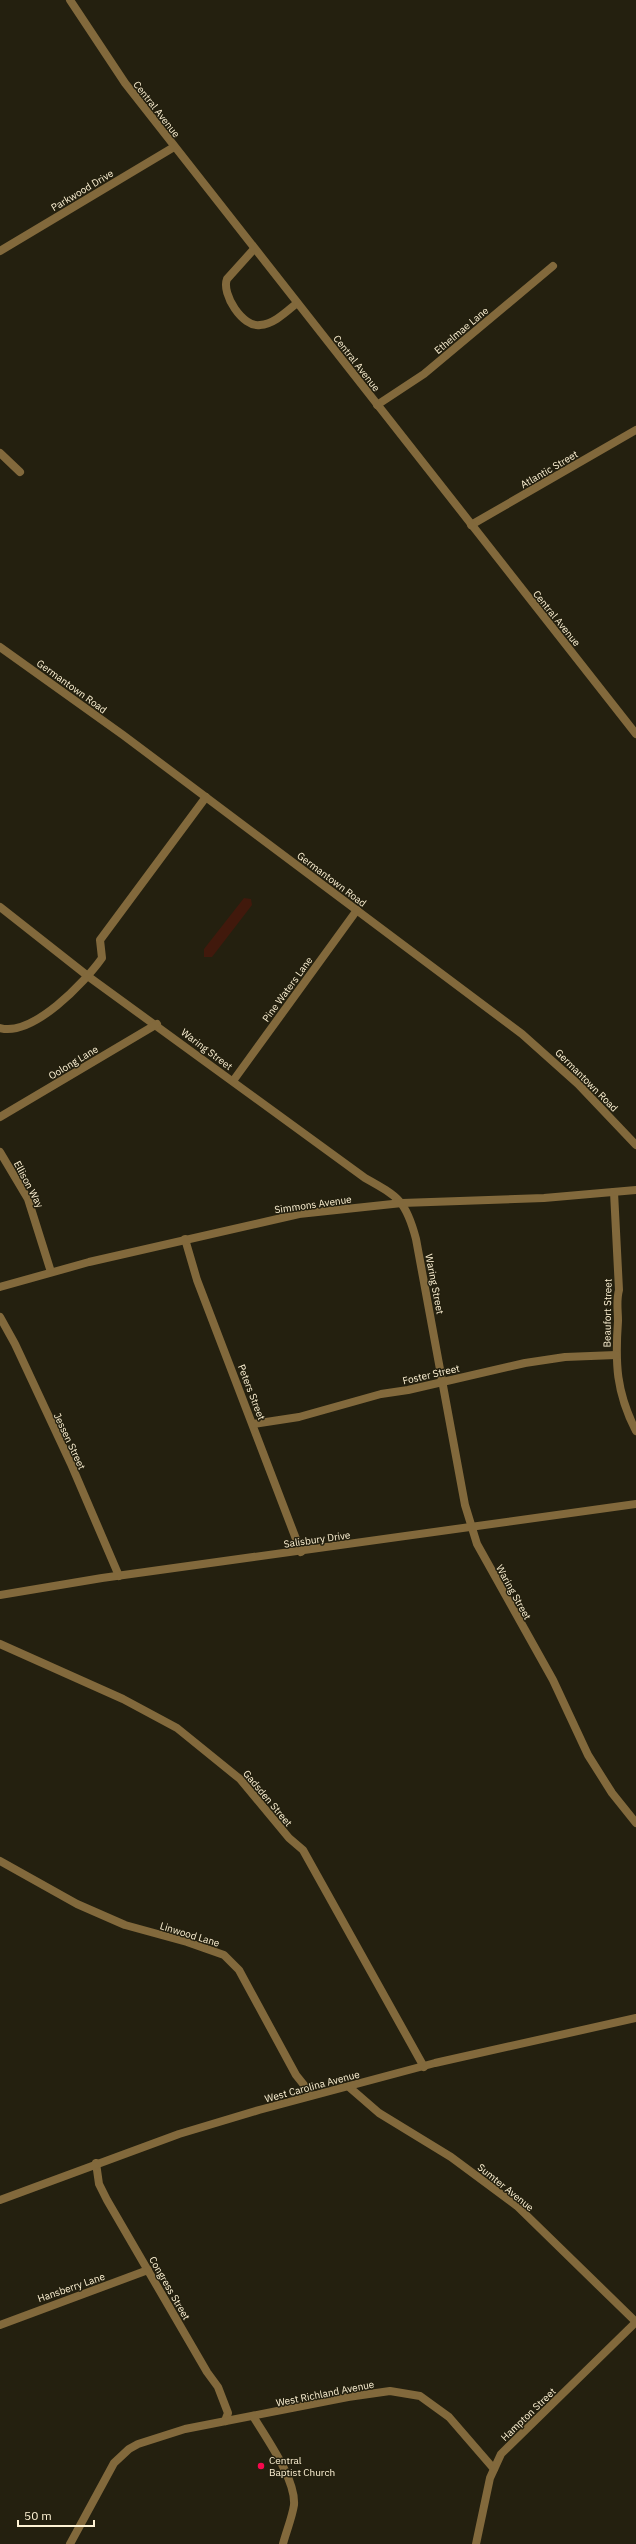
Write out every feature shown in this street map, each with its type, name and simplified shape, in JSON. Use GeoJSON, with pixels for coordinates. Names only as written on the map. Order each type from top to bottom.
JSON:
{"type":"FeatureCollection","features":[{"type":"Feature","properties":{"kind":"street","name":"Central Avenue"},"geometry":{"type":"LineString","coordinates":[[70,0],[125,84],[636,734]]}},
{"type":"Feature","properties":{"kind":"street","name":"Parkwood Drive"},"geometry":{"type":"LineString","coordinates":[[0,251],[174,147]]}},
{"type":"Feature","properties":{"kind":"street"},"geometry":{"type":"LineString","coordinates":[[254,249],[227,279],[225,284],[227,297],[247,322],[261,326],[280,317],[297,303]]}},
{"type":"Feature","properties":{"kind":"street","name":"Ethelmae Lane"},"geometry":{"type":"LineString","coordinates":[[376,405],[424,374],[553,266]]}},
{"type":"Feature","properties":{"kind":"street","name":"Atlantic Street"},"geometry":{"type":"LineString","coordinates":[[471,525],[636,430]]}},
{"type":"Feature","properties":{"kind":"street"},"geometry":{"type":"LineString","coordinates":[[0,453],[20,472]]}},
{"type":"Feature","properties":{"kind":"street","name":"Germantown Road"},"geometry":{"type":"LineString","coordinates":[[0,647],[206,797],[542,1050],[636,1145]]}},
{"type":"Feature","properties":{"kind":"street"},"geometry":{"type":"LineString","coordinates":[[0,1028],[5,1030],[27,1024],[48,1012],[89,977],[102,958],[100,940],[206,797]]}},
{"type":"Feature","properties":{"kind":"street","name":"Waring Street"},"geometry":{"type":"LineString","coordinates":[[0,907],[89,977],[157,1024],[365,1178],[390,1192],[402,1203],[408,1213],[416,1239],[454,1448],[471,1527],[494,1577],[517,1613],[552,1680],[588,1755],[612,1793],[636,1823]]}},
{"type":"Feature","properties":{"kind":"street","name":"Pine Waters Lane"},"geometry":{"type":"LineString","coordinates":[[233,1080],[357,910]]}},
{"type":"Feature","properties":{"kind":"street","name":"Oolong Lane"},"geometry":{"type":"LineString","coordinates":[[0,1117],[157,1024]]}},
{"type":"Feature","properties":{"kind":"street","name":"Ellison Way"},"geometry":{"type":"LineString","coordinates":[[0,1152],[28,1199],[51,1272]]}},
{"type":"Feature","properties":{"kind":"street","name":"Simmons Avenue"},"geometry":{"type":"LineString","coordinates":[[0,1288],[51,1272],[185,1239],[299,1214],[402,1203],[481,1201],[636,1190]]}},
{"type":"Feature","properties":{"kind":"street","name":"Beaufort Street"},"geometry":{"type":"LineString","coordinates":[[614,1192],[619,1290],[616,1302],[618,1315],[616,1355],[622,1396],[636,1431]]}},
{"type":"Feature","properties":{"kind":"street","name":"Peters Street"},"geometry":{"type":"LineString","coordinates":[[185,1239],[197,1280],[301,1552]]}},
{"type":"Feature","properties":{"kind":"street","name":"Jessen Street"},"geometry":{"type":"LineString","coordinates":[[0,1317],[16,1344],[71,1464],[119,1576]]}},
{"type":"Feature","properties":{"kind":"street","name":"Foster Street"},"geometry":{"type":"LineString","coordinates":[[253,1424],[299,1417],[381,1394],[408,1390],[443,1381],[544,1360],[616,1355]]}},
{"type":"Feature","properties":{"kind":"street","name":"Salisbury Drive"},"geometry":{"type":"LineString","coordinates":[[0,1595],[119,1576],[301,1552],[636,1504]]}},
{"type":"Feature","properties":{"kind":"street","name":"Gadsden Street"},"geometry":{"type":"LineString","coordinates":[[0,1644],[123,1699],[177,1728],[240,1779],[289,1838],[303,1850],[424,2067]]}},
{"type":"Feature","properties":{"kind":"street","name":"Linwood Lane"},"geometry":{"type":"LineString","coordinates":[[0,1861],[77,1904],[125,1925],[187,1942],[228,1959],[239,1970],[296,2075],[312,2095]]}},
{"type":"Feature","properties":{"kind":"street","name":"West Carolina Avenue"},"geometry":{"type":"LineString","coordinates":[[0,2200],[96,2163],[199,2127],[312,2095],[349,2087],[424,2067],[636,2018]]}},
{"type":"Feature","properties":{"kind":"street","name":"Sumter Avenue"},"geometry":{"type":"LineString","coordinates":[[349,2087],[379,2113],[464,2166],[517,2206],[636,2322]]}},
{"type":"Feature","properties":{"kind":"street","name":"Congress Street"},"geometry":{"type":"LineString","coordinates":[[96,2163],[102,2191],[207,2372],[218,2387],[228,2413],[225,2421]]}},
{"type":"Feature","properties":{"kind":"street","name":"Hansberry Lane"},"geometry":{"type":"LineString","coordinates":[[0,2325],[148,2270]]}},
{"type":"Feature","properties":{"kind":"street","name":"Hampton Street"},"geometry":{"type":"LineString","coordinates":[[476,2544],[494,2470],[501,2454],[636,2322]]}},
{"type":"Feature","properties":{"kind":"street","name":"West Richland Avenue"},"geometry":{"type":"LineString","coordinates":[[70,2544],[109,2471],[129,2449],[185,2429],[348,2397],[404,2392],[420,2396],[445,2413],[494,2470]]}},
{"type":"Feature","properties":{"kind":"street"},"geometry":{"type":"LineString","coordinates":[[253,2416],[293,2491],[294,2505],[283,2544]]}},
{"type":"Feature","properties":{"kind":"shaded area"},"geometry":{"type":"Polygon","coordinates":[[[244,898],[251,899],[252,905],[212,957],[204,957],[204,949],[244,898]]]}},
{"type":"Feature","properties":{"kind":"place","name":"Central Baptist Church"},"geometry":{"type":"Point","coordinates":[261,2466]}}]}
